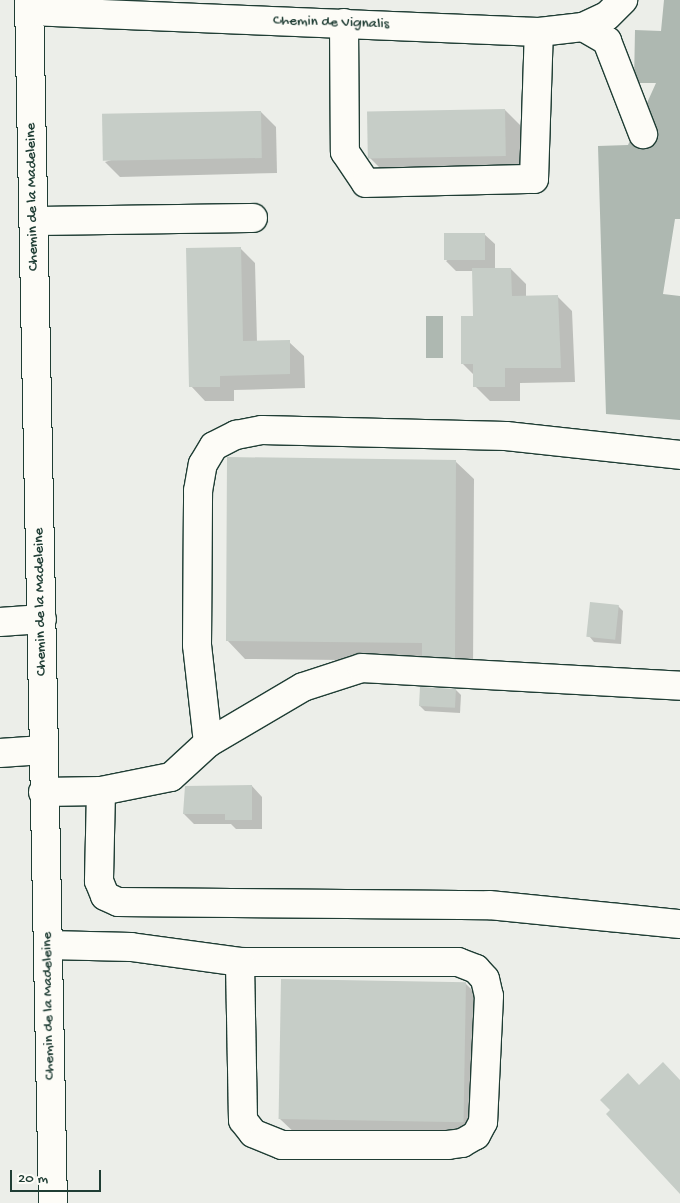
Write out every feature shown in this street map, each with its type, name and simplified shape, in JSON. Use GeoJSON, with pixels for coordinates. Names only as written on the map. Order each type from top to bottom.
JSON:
{"type":"FeatureCollection","features":[{"type":"Feature","properties":{"kind":"street","name":"Chemin de Vignalis"},"geometry":{"type":"LineString","coordinates":[[29,6],[539,32],[583,27],[606,16],[623,0]]}},
{"type":"Feature","properties":{"kind":"street","name":"Chemin de la Madeleine"},"geometry":{"type":"LineString","coordinates":[[29,6],[53,1203]]}},
{"type":"Feature","properties":{"kind":"street"},"geometry":{"type":"LineString","coordinates":[[344,23],[345,152],[366,183],[534,180],[539,32]]}},
{"type":"Feature","properties":{"kind":"street"},"geometry":{"type":"LineString","coordinates":[[583,27],[607,41],[644,134]]}},
{"type":"Feature","properties":{"kind":"street"},"geometry":{"type":"LineString","coordinates":[[34,221],[253,218]]}},
{"type":"Feature","properties":{"kind":"street"},"geometry":{"type":"LineString","coordinates":[[208,743],[197,645],[198,491],[204,464],[214,446],[236,434],[262,430],[506,436],[680,455]]}},
{"type":"Feature","properties":{"kind":"street"},"geometry":{"type":"LineString","coordinates":[[0,622],[42,619]]}},
{"type":"Feature","properties":{"kind":"street"},"geometry":{"type":"LineString","coordinates":[[44,792],[101,791],[171,777],[208,743],[303,687],[362,668],[680,686]]}},
{"type":"Feature","properties":{"kind":"street"},"geometry":{"type":"LineString","coordinates":[[0,753],[43,750]]}},
{"type":"Feature","properties":{"kind":"street"},"geometry":{"type":"LineString","coordinates":[[101,791],[99,881],[105,896],[118,902],[489,905],[680,924]]}},
{"type":"Feature","properties":{"kind":"street"},"geometry":{"type":"LineString","coordinates":[[48,945],[131,946],[240,962],[458,962],[476,969],[485,979],[490,996],[483,1122],[476,1135],[462,1143],[448,1145],[282,1145],[253,1133],[243,1120],[240,962]]}},
{"type":"Feature","properties":{"kind":"shaded area"},"geometry":{"type":"Polygon","coordinates":[[[0,0],[680,0],[680,1203],[0,1203],[0,0]]]}},
{"type":"Feature","properties":{"kind":"shaded area"},"geometry":{"type":"Polygon","coordinates":[[[664,0],[680,0],[680,219],[675,219],[663,294],[680,296],[680,420],[606,414],[598,146],[628,145],[656,83],[634,83],[635,30],[661,31],[664,0]]]}},
{"type":"Feature","properties":{"kind":"shaded area"},"geometry":{"type":"Polygon","coordinates":[[[426,316],[443,316],[443,358],[426,358],[426,316]]]}},
{"type":"Feature","properties":{"kind":"building"},"geometry":{"type":"Polygon","coordinates":[[[505,109],[506,156],[368,158],[367,111],[505,109]]]}},
{"type":"Feature","properties":{"kind":"building"},"geometry":{"type":"Polygon","coordinates":[[[261,111],[262,158],[103,161],[102,114],[261,111]]]}},
{"type":"Feature","properties":{"kind":"building"},"geometry":{"type":"Polygon","coordinates":[[[444,233],[485,233],[485,260],[444,260],[444,233]]]}},
{"type":"Feature","properties":{"kind":"building"},"geometry":{"type":"Polygon","coordinates":[[[241,247],[243,341],[290,340],[290,374],[220,376],[220,387],[189,387],[186,248],[241,247]]]}},
{"type":"Feature","properties":{"kind":"building"},"geometry":{"type":"Polygon","coordinates":[[[472,268],[511,268],[512,296],[558,295],[561,368],[505,368],[505,387],[473,387],[473,364],[461,364],[461,316],[473,316],[472,268]]]}},
{"type":"Feature","properties":{"kind":"building"},"geometry":{"type":"Polygon","coordinates":[[[227,457],[456,460],[455,658],[422,656],[422,643],[226,641],[227,457]]]}},
{"type":"Feature","properties":{"kind":"building"},"geometry":{"type":"Polygon","coordinates":[[[590,602],[619,605],[615,640],[586,637],[590,602]]]}},
{"type":"Feature","properties":{"kind":"building"},"geometry":{"type":"Polygon","coordinates":[[[420,687],[456,689],[455,708],[419,706],[420,687]]]}},
{"type":"Feature","properties":{"kind":"building"},"geometry":{"type":"Polygon","coordinates":[[[252,785],[252,820],[225,820],[225,814],[183,814],[185,786],[252,785]]]}},
{"type":"Feature","properties":{"kind":"building"},"geometry":{"type":"Polygon","coordinates":[[[281,979],[466,982],[464,1122],[279,1119],[281,979]]]}},
{"type":"Feature","properties":{"kind":"building"},"geometry":{"type":"Polygon","coordinates":[[[663,1062],[680,1080],[680,1194],[606,1114],[610,1110],[600,1100],[628,1073],[639,1085],[663,1062]]]}}]}
